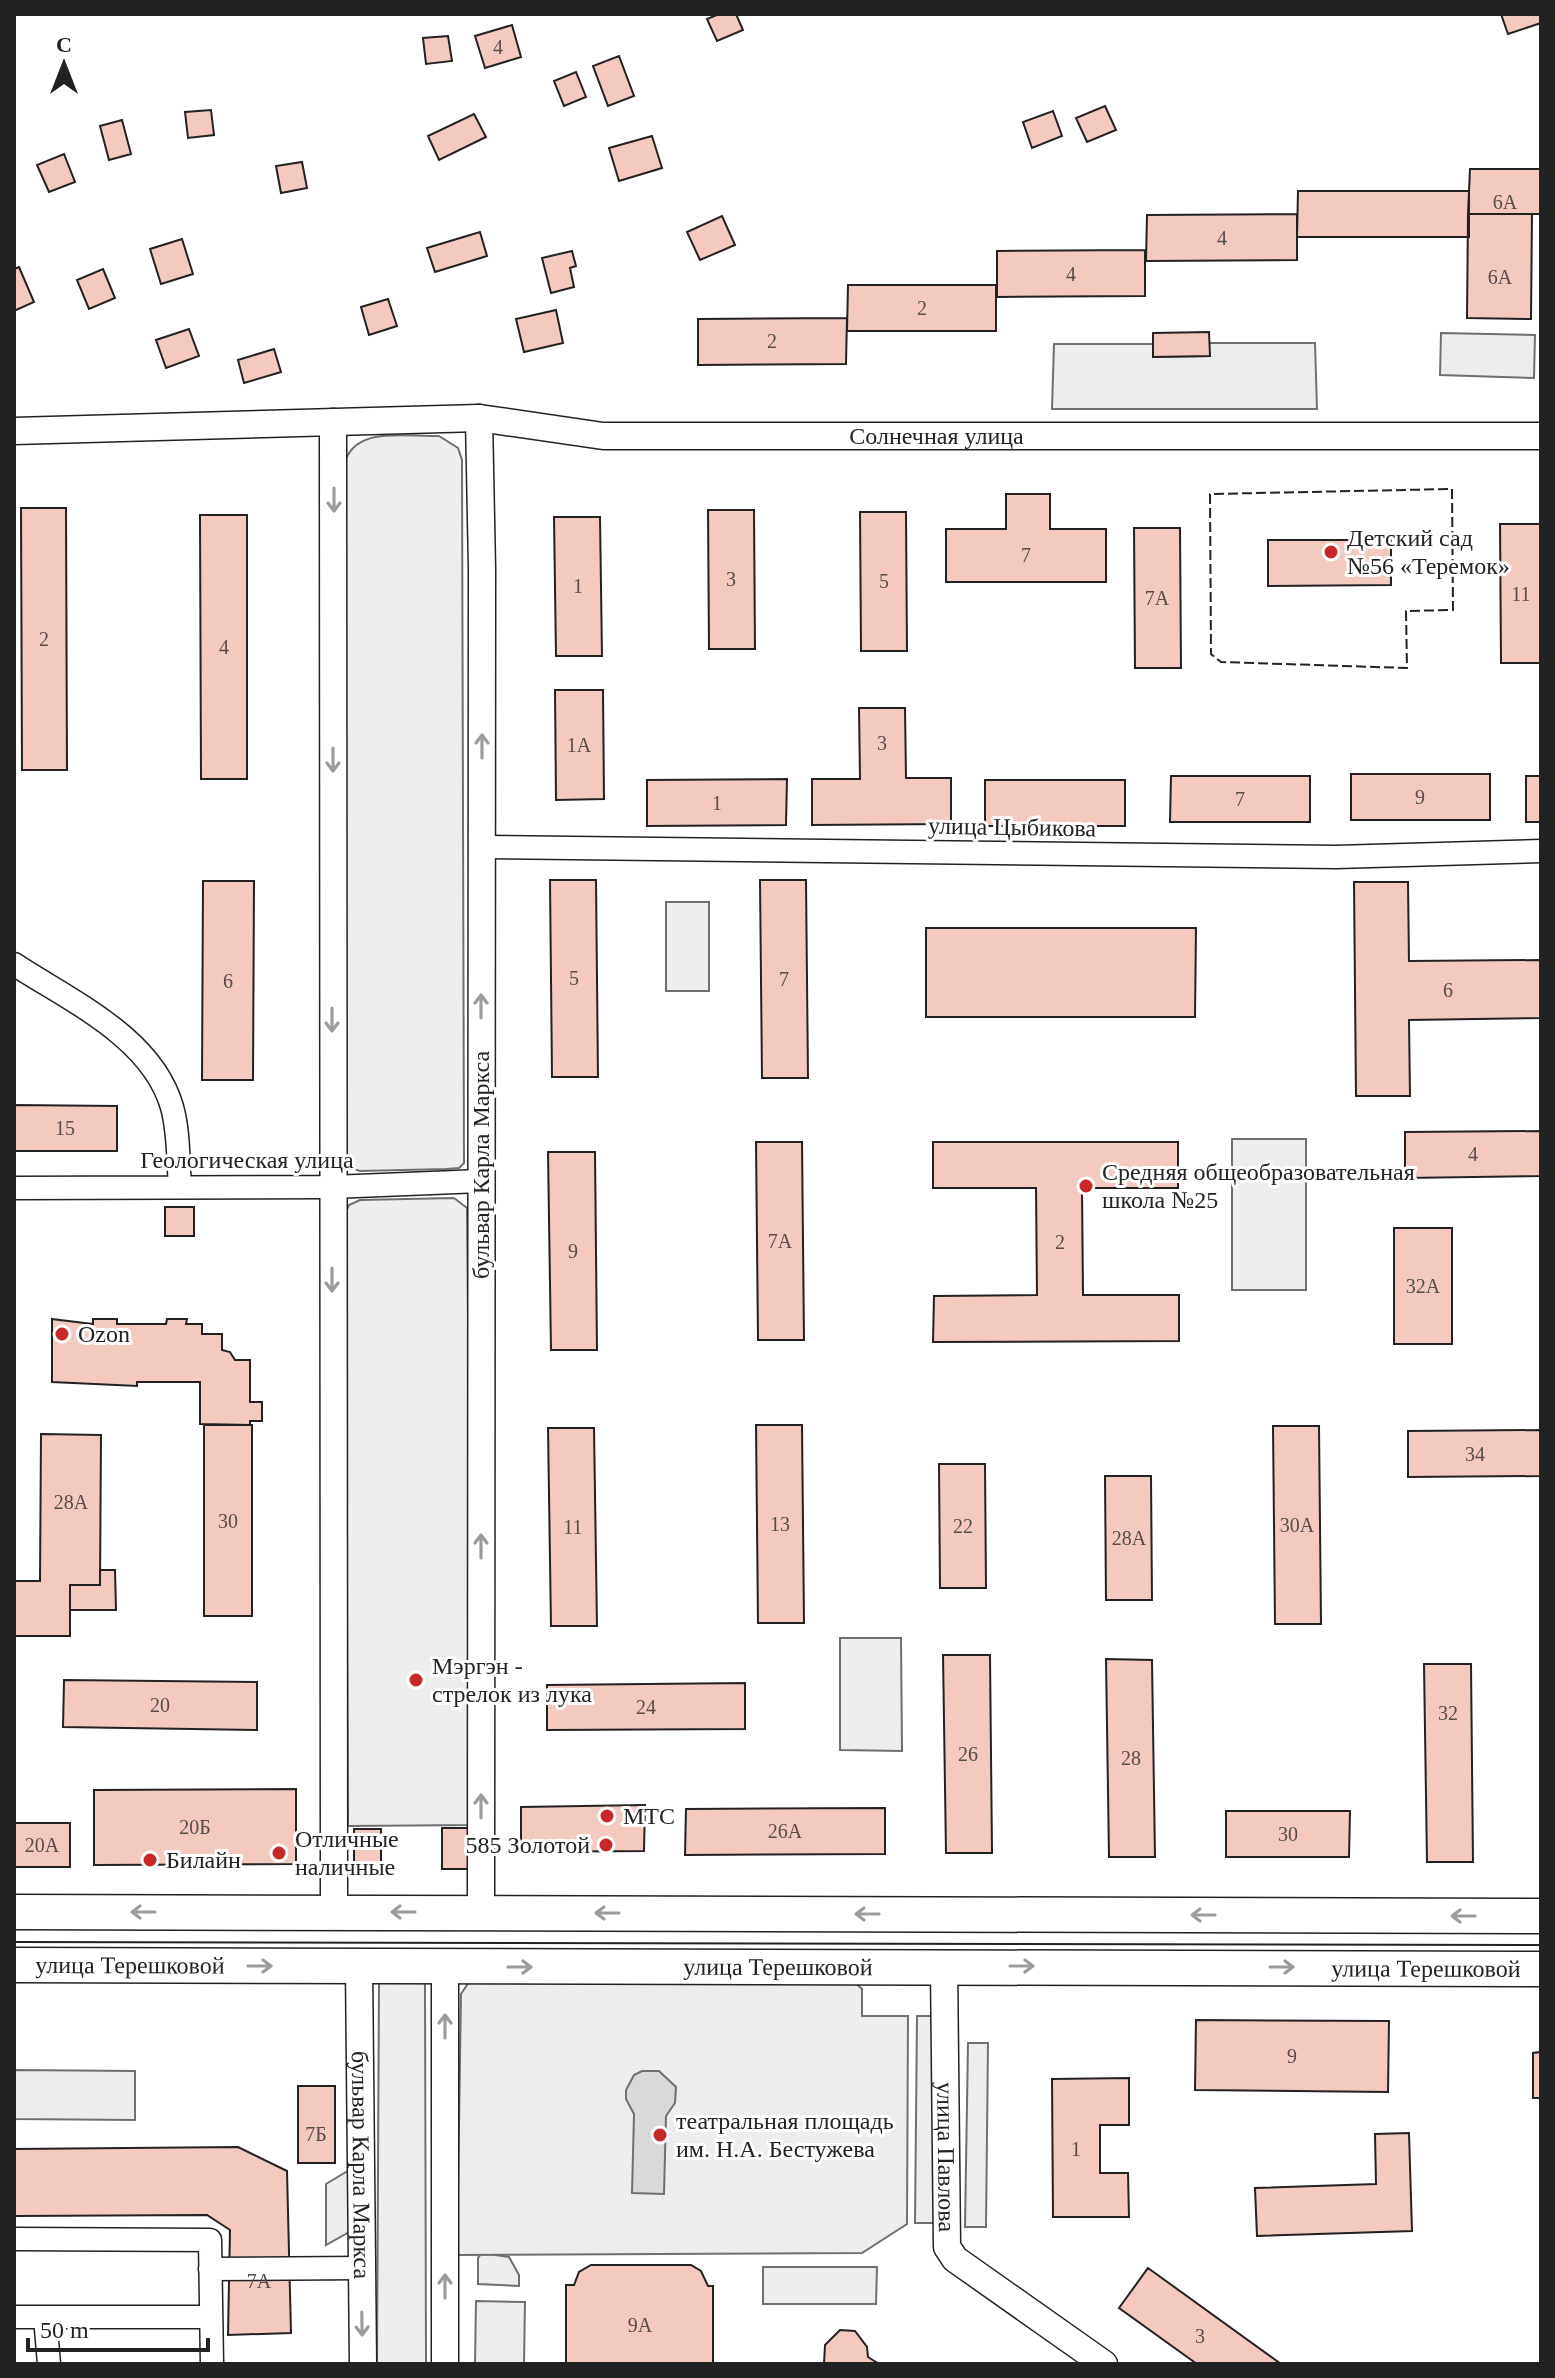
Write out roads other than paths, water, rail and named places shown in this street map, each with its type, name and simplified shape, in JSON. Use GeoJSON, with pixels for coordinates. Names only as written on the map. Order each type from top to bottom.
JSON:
{"type":"FeatureCollection","features":[{"type":"Feature","properties":{"kind":"main road"},"geometry":{"type":"LineString","coordinates":[[14,1912],[1541,1916]]}},
{"type":"Feature","properties":{"kind":"main road"},"geometry":{"type":"LineString","coordinates":[[944,1965],[945,1914]]}},
{"type":"Feature","properties":{"kind":"main road","name":"улица Терешковой"},"geometry":{"type":"LineString","coordinates":[[14,1965],[944,1965],[1541,1969]]}},
{"type":"Feature","properties":{"kind":"street","name":"Солнечная улица"},"geometry":{"type":"LineString","coordinates":[[14,431],[479,418],[603,436],[1541,436]]}},
{"type":"Feature","properties":{"kind":"street","name":"бульвар Карла Маркса"},"geometry":{"type":"LineString","coordinates":[[479,418],[482,847],[481,1912]]}},
{"type":"Feature","properties":{"kind":"street"},"geometry":{"type":"LineString","coordinates":[[333,422],[334,1912]]}},
{"type":"Feature","properties":{"kind":"street","name":"улица Цыбикова"},"geometry":{"type":"LineString","coordinates":[[482,847],[1336,857],[1541,851]]}},
{"type":"Feature","properties":{"kind":"street"},"geometry":{"type":"LineString","coordinates":[[14,964],[109,1026],[160,1076],[177,1132],[180,1187]]}},
{"type":"Feature","properties":{"kind":"street","name":"Геологическая улица"},"geometry":{"type":"LineString","coordinates":[[14,1188],[332,1187],[481,1181]]}},
{"type":"Feature","properties":{"kind":"street","name":"улица Павлова"},"geometry":{"type":"LineString","coordinates":[[944,1965],[947,2247],[955,2259],[1104,2364]]}},
{"type":"Feature","properties":{"kind":"street","name":"бульвар Карла Маркса"},"geometry":{"type":"LineString","coordinates":[[359,1967],[363,2364]]}},
{"type":"Feature","properties":{"kind":"street"},"geometry":{"type":"LineString","coordinates":[[445,1967],[445,2364]]}},
{"type":"Feature","properties":{"kind":"street"},"geometry":{"type":"LineString","coordinates":[[14,2239],[210,2240],[212,2364]]}},
{"type":"Feature","properties":{"kind":"street"},"geometry":{"type":"LineString","coordinates":[[210,2269],[361,2268]]}},
{"type":"Feature","properties":{"kind":"street"},"geometry":{"type":"LineString","coordinates":[[14,2317],[211,2317]]}},
{"type":"Feature","properties":{"kind":"street"},"geometry":{"type":"LineString","coordinates":[[45,2317],[49,2364]]}},
{"type":"Feature","properties":{"kind":"tram line"},"geometry":{"type":"LineString","coordinates":[[14,1942],[1541,1945]]}},
{"type":"Feature","properties":{"kind":"place","name":"Детский сад №56 «Теремок»"},"geometry":{"type":"Point","coordinates":[1331,552]}},
{"type":"Feature","properties":{"kind":"place","name":"Средняя общеобразовательная школа №25"},"geometry":{"type":"Point","coordinates":[1086,1186]}},
{"type":"Feature","properties":{"kind":"place","name":"Ozon"},"geometry":{"type":"Point","coordinates":[62,1334]}},
{"type":"Feature","properties":{"kind":"place","name":"Мэргэн - стрелок из лука"},"geometry":{"type":"Point","coordinates":[416,1680]}},
{"type":"Feature","properties":{"kind":"place","name":"МТС"},"geometry":{"type":"Point","coordinates":[607,1816]}},
{"type":"Feature","properties":{"kind":"place","name":"585 Золотой"},"geometry":{"type":"Point","coordinates":[606,1845]}},
{"type":"Feature","properties":{"kind":"place","name":"Отличные наличные"},"geometry":{"type":"Point","coordinates":[279,1853]}},
{"type":"Feature","properties":{"kind":"place","name":"Билайн"},"geometry":{"type":"Point","coordinates":[150,1860]}},
{"type":"Feature","properties":{"kind":"place","name":"театральная площадь им. Н.А. Бестужева"},"geometry":{"type":"Point","coordinates":[660,2135]}}]}
